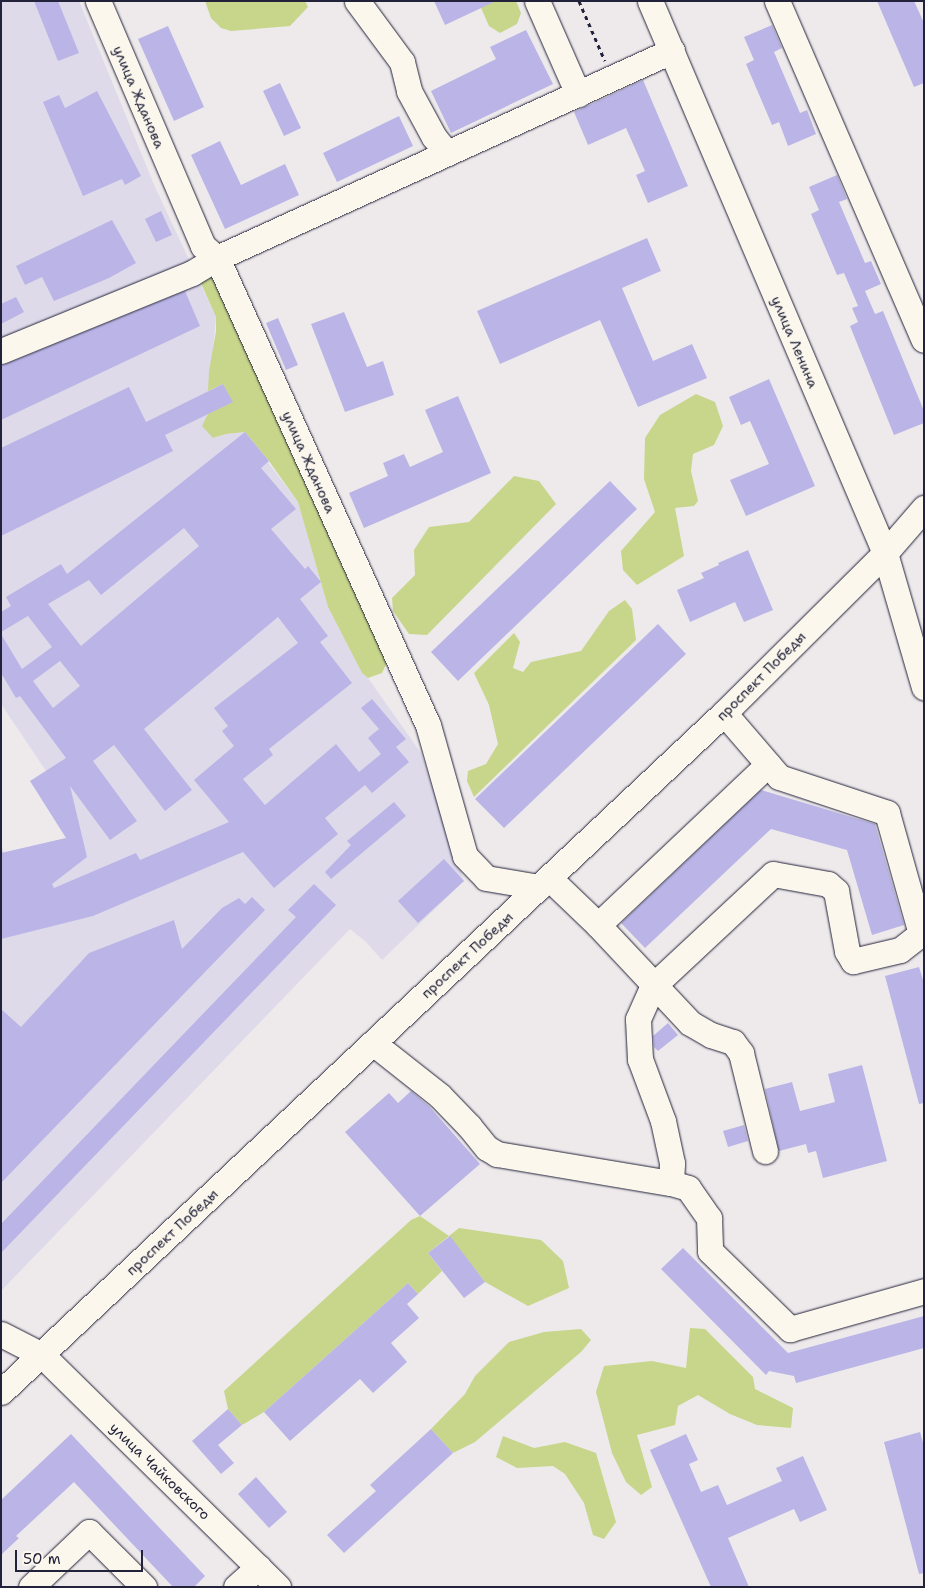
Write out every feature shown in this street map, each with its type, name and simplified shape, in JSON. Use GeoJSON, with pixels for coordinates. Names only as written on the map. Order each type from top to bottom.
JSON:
{"type":"FeatureCollection","features":[{"type":"Feature","properties":{"kind":"street","name":"улица Жданова"},"geometry":{"type":"LineString","coordinates":[[98,1],[203,246],[217,258],[428,725],[465,856],[486,878],[544,882]]}},
{"type":"Feature","properties":{"kind":"street"},"geometry":{"type":"LineString","coordinates":[[357,1],[402,62],[410,91],[434,137],[447,154]]}},
{"type":"Feature","properties":{"kind":"street"},"geometry":{"type":"LineString","coordinates":[[537,1],[578,94]]}},
{"type":"Feature","properties":{"kind":"street","name":"улица Ленина"},"geometry":{"type":"LineString","coordinates":[[650,1],[885,553],[924,688]]}},
{"type":"Feature","properties":{"kind":"street"},"geometry":{"type":"LineString","coordinates":[[776,1],[924,340]]}},
{"type":"Feature","properties":{"kind":"street"},"geometry":{"type":"LineString","coordinates":[[1,351],[192,273],[217,258],[672,51]]}},
{"type":"Feature","properties":{"kind":"street","name":"проспект Победы"},"geometry":{"type":"LineString","coordinates":[[1,1392],[724,713],[885,553],[924,508]]}},
{"type":"Feature","properties":{"kind":"street"},"geometry":{"type":"LineString","coordinates":[[671,1183],[672,1162],[663,1121],[640,1059],[638,1020],[653,986],[773,874],[828,884],[836,891],[847,951],[853,961],[900,950],[922,932],[887,813],[779,777],[724,713]]}},
{"type":"Feature","properties":{"kind":"street"},"geometry":{"type":"LineString","coordinates":[[598,925],[768,764]]}},
{"type":"Feature","properties":{"kind":"street"},"geometry":{"type":"LineString","coordinates":[[544,882],[598,925],[653,986],[690,1023],[711,1035],[733,1042],[741,1053],[764,1151]]}},
{"type":"Feature","properties":{"kind":"street"},"geometry":{"type":"LineString","coordinates":[[373,1043],[440,1096],[487,1148],[497,1154],[671,1183],[688,1188],[709,1218],[710,1251],[790,1329],[924,1291]]}},
{"type":"Feature","properties":{"kind":"street","name":"улица Чайковского"},"geometry":{"type":"LineString","coordinates":[[1,1334],[42,1354],[278,1587]]}},
{"type":"Feature","properties":{"kind":"street"},"geometry":{"type":"LineString","coordinates":[[31,1587],[89,1532],[144,1587]]}},
{"type":"Feature","properties":{"kind":"street"},"geometry":{"type":"LineString","coordinates":[[236,1587],[258,1566]]}},
{"type":"Feature","properties":{"kind":"path"},"geometry":{"type":"LineString","coordinates":[[579,1],[612,78]]}},
{"type":"Feature","properties":{"kind":"shaded area"},"geometry":{"type":"Polygon","coordinates":[[[1,1],[79,1],[155,187],[216,317],[209,391],[223,384],[233,402],[214,438],[226,434],[245,432],[298,502],[328,607],[362,673],[368,678],[421,753],[464,881],[382,960],[366,942],[350,929],[1,1291],[1,843],[4,853],[66,838],[46,771],[1,704],[1,1]]]}},
{"type":"Feature","properties":{"kind":"green space"},"geometry":{"type":"Polygon","coordinates":[[[205,1],[305,1],[308,7],[290,26],[231,31],[221,28],[211,18],[205,1]]]}},
{"type":"Feature","properties":{"kind":"green space"},"geometry":{"type":"Polygon","coordinates":[[[478,1],[516,1],[521,13],[517,24],[500,33],[489,26],[478,1]]]}},
{"type":"Feature","properties":{"kind":"green space"},"geometry":{"type":"Polygon","coordinates":[[[216,273],[389,658],[382,673],[368,678],[362,673],[328,607],[298,502],[269,461],[245,432],[226,434],[213,438],[202,426],[208,414],[232,402],[223,384],[208,391],[209,371],[216,331],[216,317],[200,281],[216,273]]]}},
{"type":"Feature","properties":{"kind":"green space"},"geometry":{"type":"Polygon","coordinates":[[[696,394],[715,402],[723,426],[714,445],[693,454],[691,471],[698,501],[694,506],[675,508],[684,556],[637,585],[623,570],[621,551],[655,512],[644,479],[645,438],[660,415],[696,394]]]}},
{"type":"Feature","properties":{"kind":"green space"},"geometry":{"type":"Polygon","coordinates":[[[514,476],[539,481],[556,504],[427,635],[409,634],[393,611],[392,598],[415,575],[414,550],[429,527],[469,522],[514,476]]]}},
{"type":"Feature","properties":{"kind":"green space"},"geometry":{"type":"Polygon","coordinates":[[[625,600],[632,609],[636,640],[474,797],[467,781],[468,771],[486,764],[498,744],[489,705],[474,673],[514,633],[520,642],[513,668],[523,672],[531,662],[581,651],[609,611],[625,600]]]}},
{"type":"Feature","properties":{"kind":"green space"},"geometry":{"type":"Polygon","coordinates":[[[420,1216],[449,1236],[428,1253],[442,1271],[418,1294],[408,1283],[264,1412],[242,1425],[228,1409],[224,1391],[411,1220],[420,1216]]]}},
{"type":"Feature","properties":{"kind":"green space"},"geometry":{"type":"Polygon","coordinates":[[[459,1228],[541,1240],[563,1261],[569,1288],[528,1306],[485,1282],[449,1236],[459,1228]]]}},
{"type":"Feature","properties":{"kind":"green space"},"geometry":{"type":"Polygon","coordinates":[[[690,1328],[705,1329],[753,1377],[755,1389],[793,1408],[791,1428],[757,1425],[730,1414],[698,1395],[678,1406],[675,1425],[637,1435],[652,1487],[641,1495],[626,1482],[612,1453],[596,1392],[604,1366],[652,1361],[686,1368],[690,1328]]]}},
{"type":"Feature","properties":{"kind":"green space"},"geometry":{"type":"Polygon","coordinates":[[[581,1329],[591,1340],[581,1352],[475,1442],[453,1453],[431,1429],[465,1394],[475,1376],[509,1342],[544,1332],[581,1329]]]}},
{"type":"Feature","properties":{"kind":"green space"},"geometry":{"type":"Polygon","coordinates":[[[503,1436],[534,1448],[565,1442],[596,1453],[616,1522],[604,1539],[593,1535],[584,1503],[565,1474],[553,1466],[517,1468],[496,1457],[503,1436]]]}},
{"type":"Feature","properties":{"kind":"building"},"geometry":{"type":"Polygon","coordinates":[[[34,1],[58,1],[79,53],[58,61],[34,1]]]}},
{"type":"Feature","properties":{"kind":"building"},"geometry":{"type":"Polygon","coordinates":[[[434,1],[496,1],[445,25],[434,1]]]}},
{"type":"Feature","properties":{"kind":"building"},"geometry":{"type":"Polygon","coordinates":[[[877,1],[914,1],[924,23],[924,83],[914,87],[877,1]]]}},
{"type":"Feature","properties":{"kind":"building"},"geometry":{"type":"Polygon","coordinates":[[[772,25],[782,48],[774,52],[800,113],[807,110],[816,134],[788,146],[779,122],[772,125],[746,64],[754,60],[744,37],[772,25]]]}},
{"type":"Feature","properties":{"kind":"building"},"geometry":{"type":"Polygon","coordinates":[[[168,26],[204,107],[174,121],[138,39],[168,26]]]}},
{"type":"Feature","properties":{"kind":"building"},"geometry":{"type":"Polygon","coordinates":[[[526,30],[553,84],[451,133],[431,91],[496,59],[490,47],[526,30]]]}},
{"type":"Feature","properties":{"kind":"building"},"geometry":{"type":"Polygon","coordinates":[[[643,80],[688,186],[648,203],[636,175],[645,171],[626,128],[588,145],[574,112],[643,80]]]}},
{"type":"Feature","properties":{"kind":"building"},"geometry":{"type":"Polygon","coordinates":[[[280,83],[301,128],[284,136],[263,91],[280,83]]]}},
{"type":"Feature","properties":{"kind":"building"},"geometry":{"type":"Polygon","coordinates":[[[97,91],[141,176],[125,185],[122,179],[83,196],[43,102],[59,95],[65,108],[97,91]]]}},
{"type":"Feature","properties":{"kind":"building"},"geometry":{"type":"Polygon","coordinates":[[[399,116],[413,146],[337,182],[323,153],[399,116]]]}},
{"type":"Feature","properties":{"kind":"building"},"geometry":{"type":"Polygon","coordinates":[[[220,141],[241,185],[285,164],[299,195],[225,229],[191,155],[220,141]]]}},
{"type":"Feature","properties":{"kind":"building"},"geometry":{"type":"Polygon","coordinates":[[[837,175],[847,199],[839,202],[865,263],[871,261],[881,284],[865,291],[875,314],[883,311],[924,411],[924,423],[894,435],[850,326],[858,322],[852,308],[858,306],[844,273],[837,275],[811,214],[819,210],[809,187],[837,175]]]}},
{"type":"Feature","properties":{"kind":"building"},"geometry":{"type":"Polygon","coordinates":[[[161,211],[172,235],[156,242],[145,219],[161,211]]]}},
{"type":"Feature","properties":{"kind":"building"},"geometry":{"type":"Polygon","coordinates":[[[112,220],[136,263],[109,278],[54,301],[42,277],[25,285],[16,266],[112,220]]]}},
{"type":"Feature","properties":{"kind":"building"},"geometry":{"type":"Polygon","coordinates":[[[647,238],[661,271],[622,288],[653,361],[692,344],[707,378],[638,407],[600,320],[500,364],[477,311],[647,238]]]}},
{"type":"Feature","properties":{"kind":"building"},"geometry":{"type":"Polygon","coordinates":[[[185,291],[200,326],[1,420],[1,366],[185,291]]]}},
{"type":"Feature","properties":{"kind":"building"},"geometry":{"type":"Polygon","coordinates":[[[16,297],[24,312],[1,324],[1,304],[16,297]]]}},
{"type":"Feature","properties":{"kind":"building"},"geometry":{"type":"Polygon","coordinates":[[[344,312],[367,367],[383,361],[394,395],[345,412],[311,324],[344,312]]]}},
{"type":"Feature","properties":{"kind":"building"},"geometry":{"type":"Polygon","coordinates":[[[278,318],[298,365],[286,370],[266,323],[278,318]]]}},
{"type":"Feature","properties":{"kind":"building"},"geometry":{"type":"Polygon","coordinates":[[[769,379],[815,486],[746,516],[730,480],[769,464],[750,421],[741,425],[729,397],[769,379]]]}},
{"type":"Feature","properties":{"kind":"building"},"geometry":{"type":"Polygon","coordinates":[[[223,384],[233,402],[165,435],[173,451],[1,536],[1,448],[129,387],[146,422],[223,384]]]}},
{"type":"Feature","properties":{"kind":"building"},"geometry":{"type":"Polygon","coordinates":[[[458,396],[491,473],[364,528],[349,493],[388,476],[383,463],[404,454],[410,467],[443,452],[425,410],[458,396]]]}},
{"type":"Feature","properties":{"kind":"building"},"geometry":{"type":"Polygon","coordinates":[[[245,432],[269,461],[261,468],[296,509],[271,529],[305,569],[308,566],[321,582],[300,599],[328,636],[320,642],[352,683],[269,749],[273,755],[243,779],[265,805],[336,744],[359,772],[381,754],[368,738],[379,729],[361,708],[372,699],[406,739],[396,747],[409,762],[372,793],[365,785],[325,818],[338,834],[274,888],[243,852],[93,916],[1,939],[1,853],[66,838],[30,781],[66,758],[20,696],[16,698],[1,673],[1,634],[22,669],[52,647],[28,616],[1,632],[1,612],[11,606],[6,597],[61,564],[67,574],[245,432]],[[184,528],[101,595],[89,580],[48,604],[81,646],[199,546],[184,528]],[[278,617],[144,729],[192,790],[165,811],[114,745],[93,761],[137,821],[110,840],[70,786],[87,857],[52,884],[54,888],[136,853],[140,860],[229,822],[194,780],[234,746],[222,731],[228,726],[214,708],[298,643],[278,617]],[[60,661],[33,681],[53,708],[80,686],[60,661]]]}},
{"type":"Feature","properties":{"kind":"building"},"geometry":{"type":"Polygon","coordinates":[[[610,481],[637,509],[458,681],[431,652],[610,481]]]}},
{"type":"Feature","properties":{"kind":"building"},"geometry":{"type":"Polygon","coordinates":[[[748,550],[773,610],[744,622],[735,602],[690,622],[677,590],[704,578],[701,573],[719,565],[718,563],[748,550]]]}},
{"type":"Feature","properties":{"kind":"building"},"geometry":{"type":"Polygon","coordinates":[[[658,624],[686,654],[504,828],[475,799],[658,624]]]}},
{"type":"Feature","properties":{"kind":"building"},"geometry":{"type":"Polygon","coordinates":[[[761,790],[875,824],[904,925],[872,935],[847,850],[771,829],[645,948],[621,923],[761,790]]]}},
{"type":"Feature","properties":{"kind":"building"},"geometry":{"type":"Polygon","coordinates":[[[394,802],[406,816],[331,879],[325,872],[351,845],[347,841],[394,802]]]}},
{"type":"Feature","properties":{"kind":"building"},"geometry":{"type":"Polygon","coordinates":[[[444,859],[464,881],[418,923],[398,901],[444,859]]]}},
{"type":"Feature","properties":{"kind":"building"},"geometry":{"type":"Polygon","coordinates":[[[314,884],[336,905],[1,1253],[1,1224],[296,917],[288,910],[314,884]]]}},
{"type":"Feature","properties":{"kind":"building"},"geometry":{"type":"Polygon","coordinates":[[[252,897],[265,910],[1,1183],[1,1009],[21,1027],[89,953],[174,920],[182,949],[222,908],[239,898],[245,904],[252,897]]]}},
{"type":"Feature","properties":{"kind":"building"},"geometry":{"type":"Polygon","coordinates":[[[919,967],[924,983],[924,1103],[919,1104],[885,976],[919,967]]]}},
{"type":"Feature","properties":{"kind":"building"},"geometry":{"type":"Polygon","coordinates":[[[668,1023],[678,1035],[658,1051],[654,1047],[653,1036],[668,1023]]]}},
{"type":"Feature","properties":{"kind":"building"},"geometry":{"type":"Polygon","coordinates":[[[862,1065],[887,1161],[823,1178],[816,1151],[808,1153],[806,1144],[779,1151],[765,1089],[792,1082],[800,1111],[835,1102],[828,1074],[862,1065]]]}},
{"type":"Feature","properties":{"kind":"building"},"geometry":{"type":"Polygon","coordinates":[[[411,1091],[429,1106],[480,1164],[420,1216],[345,1132],[389,1093],[398,1103],[411,1091]]]}},
{"type":"Feature","properties":{"kind":"building"},"geometry":{"type":"Polygon","coordinates":[[[744,1125],[748,1141],[728,1147],[723,1131],[744,1125]]]}},
{"type":"Feature","properties":{"kind":"building"},"geometry":{"type":"Polygon","coordinates":[[[450,1236],[485,1282],[464,1298],[428,1253],[450,1236]]]}},
{"type":"Feature","properties":{"kind":"building"},"geometry":{"type":"Polygon","coordinates":[[[683,1248],[788,1353],[924,1316],[924,1348],[796,1383],[794,1376],[769,1371],[766,1375],[661,1269],[683,1248]]]}},
{"type":"Feature","properties":{"kind":"building"},"geometry":{"type":"Polygon","coordinates":[[[408,1283],[418,1294],[407,1304],[419,1318],[391,1343],[407,1362],[373,1393],[360,1379],[290,1441],[264,1412],[408,1283]]]}},
{"type":"Feature","properties":{"kind":"building"},"geometry":{"type":"Polygon","coordinates":[[[228,1409],[242,1425],[218,1445],[234,1463],[221,1474],[192,1441],[228,1409]]]}},
{"type":"Feature","properties":{"kind":"building"},"geometry":{"type":"Polygon","coordinates":[[[431,1429],[453,1453],[344,1553],[327,1535],[376,1491],[370,1485],[431,1429]]]}},
{"type":"Feature","properties":{"kind":"building"},"geometry":{"type":"Polygon","coordinates":[[[920,1432],[924,1446],[924,1573],[919,1574],[884,1442],[920,1432]]]}},
{"type":"Feature","properties":{"kind":"building"},"geometry":{"type":"Polygon","coordinates":[[[71,1434],[205,1576],[194,1587],[173,1587],[74,1482],[16,1536],[19,1538],[1,1555],[1,1500],[71,1434]]]}},
{"type":"Feature","properties":{"kind":"building"},"geometry":{"type":"Polygon","coordinates":[[[686,1434],[698,1460],[689,1464],[701,1492],[718,1485],[727,1505],[782,1481],[776,1468],[803,1456],[827,1510],[800,1522],[794,1509],[728,1538],[749,1587],[711,1587],[650,1450],[686,1434]]]}},
{"type":"Feature","properties":{"kind":"building"},"geometry":{"type":"Polygon","coordinates":[[[256,1477],[287,1512],[269,1528],[238,1494],[256,1477]]]}}]}
